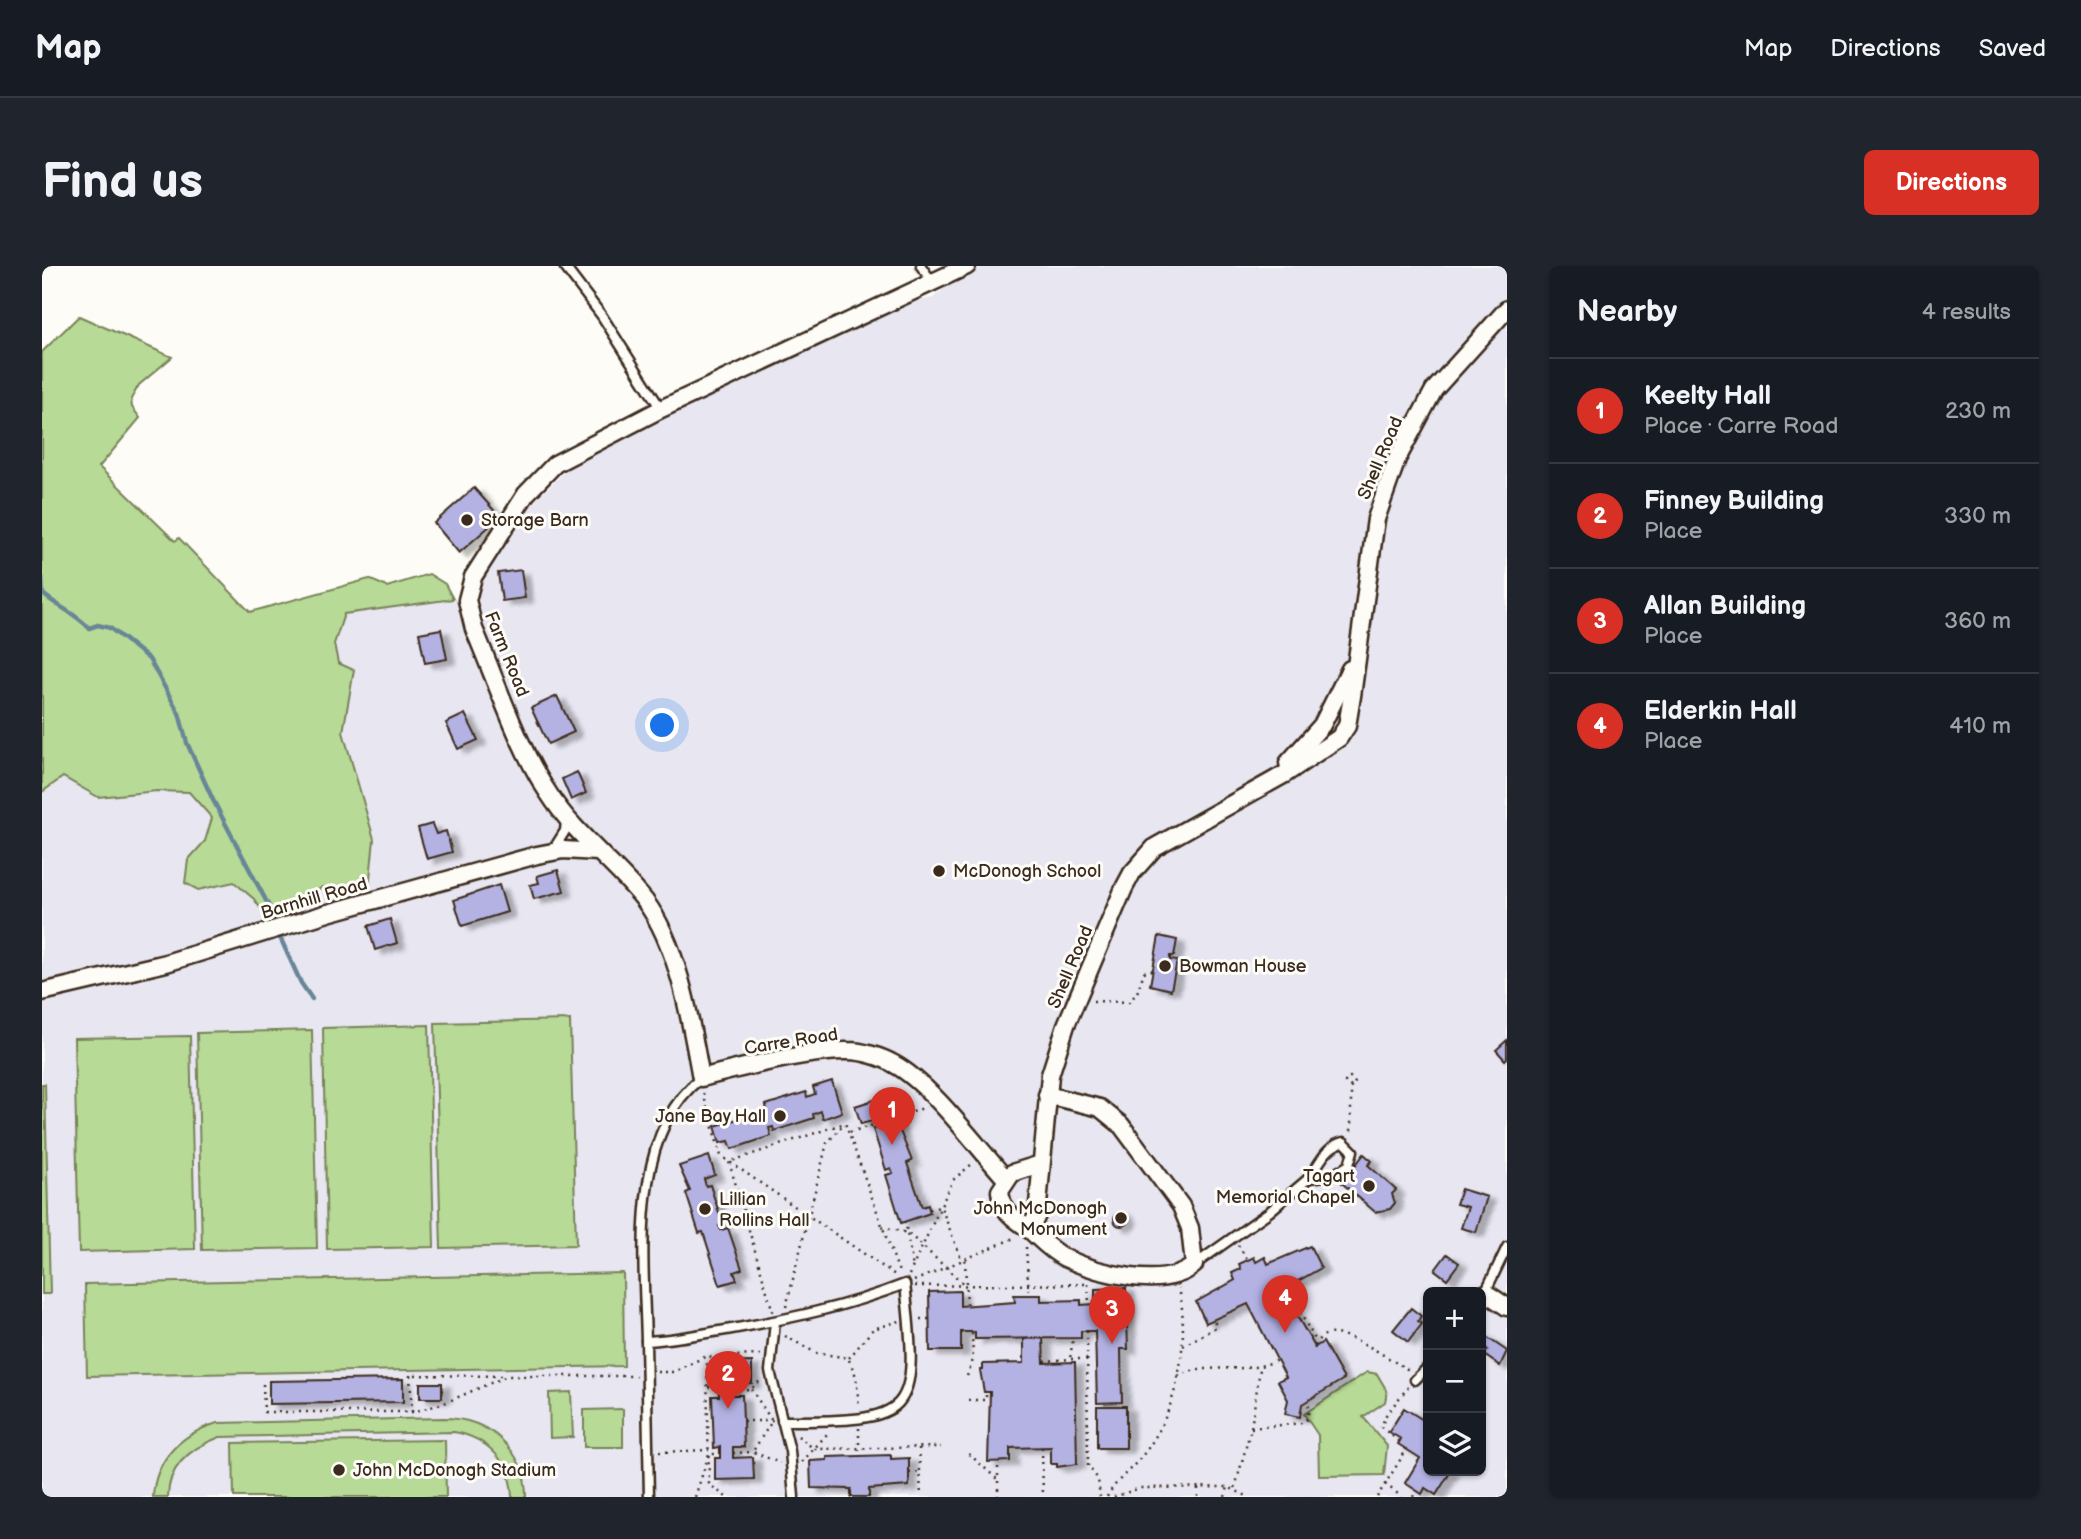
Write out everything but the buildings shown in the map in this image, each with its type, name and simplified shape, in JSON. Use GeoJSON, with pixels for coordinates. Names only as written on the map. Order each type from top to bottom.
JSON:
{"type":"FeatureCollection","features":[{"type":"Feature","properties":{"kind":"street","name":"Farm Road"},"geometry":{"type":"LineString","coordinates":[[701,1078],[688,1011],[661,931],[647,904],[566,818],[547,792],[520,737],[474,629],[467,590],[526,494],[544,473],[565,458],[661,409],[967,266]]}},
{"type":"Feature","properties":{"kind":"street","name":"Shell Road"},"geometry":{"type":"LineString","coordinates":[[1030,1230],[1038,1215],[1046,1095],[1057,1051],[1113,911],[1132,873],[1155,847],[1259,788],[1314,737],[1332,709],[1358,653],[1376,519],[1397,459],[1434,390],[1507,309]]}},
{"type":"Feature","properties":{"kind":"street","name":"Barnhill Road"},"geometry":{"type":"LineString","coordinates":[[42,992],[166,962],[328,913],[552,852],[598,852]]}},
{"type":"Feature","properties":{"kind":"street","name":"Carre Road"},"geometry":{"type":"LineString","coordinates":[[701,1078],[849,1051],[896,1065],[938,1104],[1006,1179]]}},
{"type":"Feature","properties":{"kind":"street"},"geometry":{"type":"LineString","coordinates":[[1041,1164],[1012,1172],[1000,1191],[1001,1202],[1007,1213],[1030,1230],[1044,1245],[1088,1266],[1160,1280],[1176,1277],[1194,1265],[1189,1228],[1181,1206],[1121,1125],[1100,1108],[1046,1095]]}},
{"type":"Feature","properties":{"kind":"street"},"geometry":{"type":"LineString","coordinates":[[1486,1298],[1507,1307]]}},
{"type":"Feature","properties":{"kind":"lane"},"geometry":{"type":"LineString","coordinates":[[564,266],[601,316],[661,409]]}},
{"type":"Feature","properties":{"kind":"lane"},"geometry":{"type":"LineString","coordinates":[[920,266],[932,282]]}},
{"type":"Feature","properties":{"kind":"lane"},"geometry":{"type":"LineString","coordinates":[[552,852],[565,831],[566,818]]}},
{"type":"Feature","properties":{"kind":"lane"},"geometry":{"type":"LineString","coordinates":[[649,1497],[644,1220],[657,1148],[676,1105],[687,1090],[701,1078]]}},
{"type":"Feature","properties":{"kind":"lane"},"geometry":{"type":"LineString","coordinates":[[1194,1265],[1269,1212],[1309,1178],[1335,1144],[1347,1144],[1353,1151],[1353,1157],[1343,1171],[1309,1178]]}},
{"type":"Feature","properties":{"kind":"lane"},"geometry":{"type":"LineString","coordinates":[[1486,1291],[1507,1247]]}},
{"type":"Feature","properties":{"kind":"lane"},"geometry":{"type":"LineString","coordinates":[[646,1340],[671,1340],[775,1322],[838,1307],[905,1284],[912,1365],[905,1397],[897,1407],[888,1414],[873,1418],[782,1421]]}},
{"type":"Feature","properties":{"kind":"lane"},"geometry":{"type":"LineString","coordinates":[[775,1322],[771,1355],[773,1393],[790,1451],[794,1497]]}},
{"type":"Feature","properties":{"kind":"lane"},"geometry":{"type":"LineString","coordinates":[[1417,1377],[1423,1372]]}},
{"type":"Feature","properties":{"kind":"path"},"geometry":{"type":"LineString","coordinates":[[1081,995],[1096,1003],[1129,1002],[1138,993],[1143,974],[1152,970]]}},
{"type":"Feature","properties":{"kind":"path"},"geometry":{"type":"LineString","coordinates":[[701,1078],[704,1102],[721,1156],[892,1272],[905,1284],[966,1286],[1100,1283]]}},
{"type":"Feature","properties":{"kind":"path"},"geometry":{"type":"LineString","coordinates":[[1347,1144],[1353,1126],[1350,1087]]}},
{"type":"Feature","properties":{"kind":"path"},"geometry":{"type":"LineString","coordinates":[[893,1119],[938,1104]]}},
{"type":"Feature","properties":{"kind":"path"},"geometry":{"type":"LineString","coordinates":[[729,1162],[845,1123]]}},
{"type":"Feature","properties":{"kind":"path"},"geometry":{"type":"LineString","coordinates":[[845,1123],[881,1227],[905,1284]]}},
{"type":"Feature","properties":{"kind":"path"},"geometry":{"type":"LineString","coordinates":[[775,1322],[786,1308],[827,1143],[845,1123]]}},
{"type":"Feature","properties":{"kind":"path"},"geometry":{"type":"LineString","coordinates":[[849,1133],[877,1124]]}},
{"type":"Feature","properties":{"kind":"path"},"geometry":{"type":"LineString","coordinates":[[905,1284],[953,1180],[984,1155]]}},
{"type":"Feature","properties":{"kind":"path"},"geometry":{"type":"LineString","coordinates":[[729,1162],[770,1296],[775,1322],[784,1335],[804,1348],[828,1357],[849,1358],[873,1329],[909,1319]]}},
{"type":"Feature","properties":{"kind":"path"},"geometry":{"type":"LineString","coordinates":[[929,1209],[941,1207]]}},
{"type":"Feature","properties":{"kind":"path"},"geometry":{"type":"LineString","coordinates":[[941,1207],[963,1260],[967,1306]]}},
{"type":"Feature","properties":{"kind":"path"},"geometry":{"type":"LineString","coordinates":[[905,1222],[913,1268]]}},
{"type":"Feature","properties":{"kind":"path"},"geometry":{"type":"LineString","coordinates":[[881,1227],[908,1233],[966,1286]]}},
{"type":"Feature","properties":{"kind":"path"},"geometry":{"type":"LineString","coordinates":[[905,1284],[1030,1230]]}},
{"type":"Feature","properties":{"kind":"path"},"geometry":{"type":"LineString","coordinates":[[1029,1295],[1026,1246],[1030,1230]]}},
{"type":"Feature","properties":{"kind":"path"},"geometry":{"type":"LineString","coordinates":[[1232,1236],[1248,1260]]}},
{"type":"Feature","properties":{"kind":"path"},"geometry":{"type":"LineString","coordinates":[[1088,1266],[1089,1304]]}},
{"type":"Feature","properties":{"kind":"path"},"geometry":{"type":"LineString","coordinates":[[1107,1497],[1113,1485],[1141,1457],[1152,1440],[1178,1376],[1184,1323],[1176,1277]]}},
{"type":"Feature","properties":{"kind":"path"},"geometry":{"type":"LineString","coordinates":[[1286,1287],[1316,1341],[1314,1350],[1315,1347]]}},
{"type":"Feature","properties":{"kind":"path"},"geometry":{"type":"LineString","coordinates":[[1182,1346],[1216,1327],[1214,1319]]}},
{"type":"Feature","properties":{"kind":"path"},"geometry":{"type":"LineString","coordinates":[[1087,1331],[1088,1466],[1098,1479],[1100,1497]]}},
{"type":"Feature","properties":{"kind":"path"},"geometry":{"type":"LineString","coordinates":[[967,1376],[973,1360],[972,1332]]}},
{"type":"Feature","properties":{"kind":"path"},"geometry":{"type":"LineString","coordinates":[[1316,1341],[1330,1332],[1343,1334],[1417,1377],[1382,1422],[1381,1427],[1385,1432],[1399,1441]]}},
{"type":"Feature","properties":{"kind":"path"},"geometry":{"type":"LineString","coordinates":[[1070,1359],[1073,1338]]}},
{"type":"Feature","properties":{"kind":"path"},"geometry":{"type":"LineString","coordinates":[[412,1412],[410,1375],[646,1374],[674,1372],[705,1357],[771,1355]]}},
{"type":"Feature","properties":{"kind":"path"},"geometry":{"type":"LineString","coordinates":[[705,1357],[709,1484],[726,1497]]}},
{"type":"Feature","properties":{"kind":"path"},"geometry":{"type":"LineString","coordinates":[[1044,1361],[1088,1359]]}},
{"type":"Feature","properties":{"kind":"path"},"geometry":{"type":"LineString","coordinates":[[1178,1376],[1189,1371],[1260,1369],[1277,1360]]}},
{"type":"Feature","properties":{"kind":"path"},"geometry":{"type":"LineString","coordinates":[[1235,1489],[1251,1428],[1260,1369]]}},
{"type":"Feature","properties":{"kind":"path"},"geometry":{"type":"LineString","coordinates":[[732,1390],[751,1389],[771,1371]]}},
{"type":"Feature","properties":{"kind":"path"},"geometry":{"type":"LineString","coordinates":[[263,1384],[264,1412],[412,1412],[442,1404],[507,1376]]}},
{"type":"Feature","properties":{"kind":"path"},"geometry":{"type":"LineString","coordinates":[[708,1387],[718,1387]]}},
{"type":"Feature","properties":{"kind":"path"},"geometry":{"type":"LineString","coordinates":[[751,1389],[772,1421]]}},
{"type":"Feature","properties":{"kind":"path"},"geometry":{"type":"LineString","coordinates":[[968,1400],[986,1400],[986,1392]]}},
{"type":"Feature","properties":{"kind":"path"},"geometry":{"type":"LineString","coordinates":[[1251,1428],[1302,1423],[1308,1418],[1309,1400]]}},
{"type":"Feature","properties":{"kind":"path"},"geometry":{"type":"LineString","coordinates":[[743,1421],[782,1421],[814,1449],[941,1447]]}},
{"type":"Feature","properties":{"kind":"path"},"geometry":{"type":"LineString","coordinates":[[752,1452],[772,1421]]}},
{"type":"Feature","properties":{"kind":"path"},"geometry":{"type":"LineString","coordinates":[[919,1447],[921,1497]]}},
{"type":"Feature","properties":{"kind":"path"},"geometry":{"type":"LineString","coordinates":[[1041,1448],[1043,1497]]}},
{"type":"Feature","properties":{"kind":"path"},"geometry":{"type":"LineString","coordinates":[[1377,1497],[1407,1449]]}},
{"type":"Feature","properties":{"kind":"path"},"geometry":{"type":"LineString","coordinates":[[648,1452],[720,1454]]}},
{"type":"Feature","properties":{"kind":"path"},"geometry":{"type":"LineString","coordinates":[[695,1497],[709,1452]]}},
{"type":"Feature","properties":{"kind":"path"},"geometry":{"type":"LineString","coordinates":[[970,1454],[997,1479]]}},
{"type":"Feature","properties":{"kind":"path"},"geometry":{"type":"LineString","coordinates":[[998,1461],[998,1497]]}},
{"type":"Feature","properties":{"kind":"path"},"geometry":{"type":"LineString","coordinates":[[909,1473],[920,1472]]}},
{"type":"Feature","properties":{"kind":"path"},"geometry":{"type":"LineString","coordinates":[[1385,1484],[1402,1497]]}},
{"type":"Feature","properties":{"kind":"path"},"geometry":{"type":"LineString","coordinates":[[1225,1497],[1228,1487]]}},
{"type":"Feature","properties":{"kind":"path"},"geometry":{"type":"LineString","coordinates":[[1114,1497],[1140,1489],[1228,1487],[1249,1497]]}},
{"type":"Feature","properties":{"kind":"path"},"geometry":{"type":"LineString","coordinates":[[1198,1488],[1198,1497]]}},
{"type":"Feature","properties":{"kind":"path"},"geometry":{"type":"LineString","coordinates":[[1413,1497],[1416,1490]]}},
{"type":"Feature","properties":{"kind":"shaded area","name":"McDonogh School"},"geometry":{"type":"Polygon","coordinates":[[[984,266],[1507,266],[1507,1497],[42,1497],[42,792],[63,777],[98,797],[157,791],[189,792],[212,818],[205,841],[188,860],[198,890],[234,882],[254,899],[268,919],[283,915],[322,887],[353,892],[374,838],[343,732],[347,705],[333,644],[344,614],[453,599],[475,607],[477,587],[496,554],[529,507],[573,463],[893,306],[933,298],[956,279],[984,266]]]}},
{"type":"Feature","properties":{"kind":"green space"},"geometry":{"type":"Polygon","coordinates":[[[79,316],[172,357],[139,385],[131,399],[132,407],[140,418],[99,467],[175,541],[179,538],[250,612],[369,579],[387,587],[429,574],[445,584],[453,599],[344,614],[334,644],[338,663],[354,670],[343,732],[374,839],[369,889],[353,892],[322,887],[283,915],[268,919],[254,899],[234,882],[198,890],[185,883],[188,860],[205,841],[212,818],[189,792],[157,791],[98,797],[63,777],[42,792],[42,352],[79,316]]]}},
{"type":"Feature","properties":{"kind":"green space"},"geometry":{"type":"Polygon","coordinates":[[[570,1020],[576,1245],[441,1248],[435,1023],[570,1020]]]}},
{"type":"Feature","properties":{"kind":"green space"},"geometry":{"type":"Polygon","coordinates":[[[429,1025],[434,1247],[327,1249],[323,1028],[429,1025]]]}},
{"type":"Feature","properties":{"kind":"green space"},"geometry":{"type":"Polygon","coordinates":[[[312,1030],[317,1248],[202,1250],[197,1033],[312,1030]]]}},
{"type":"Feature","properties":{"kind":"green space"},"geometry":{"type":"Polygon","coordinates":[[[190,1036],[195,1249],[79,1252],[74,1038],[190,1036]]]}},
{"type":"Feature","properties":{"kind":"green space"},"geometry":{"type":"Polygon","coordinates":[[[42,1084],[45,1084],[50,1294],[42,1294],[42,1084]]]}},
{"type":"Feature","properties":{"kind":"green space"},"geometry":{"type":"Polygon","coordinates":[[[623,1273],[624,1366],[87,1376],[85,1284],[623,1273]]]}},
{"type":"Feature","properties":{"kind":"green space"},"geometry":{"type":"Polygon","coordinates":[[[1367,1372],[1377,1374],[1387,1391],[1385,1402],[1363,1417],[1387,1446],[1384,1475],[1319,1476],[1318,1435],[1304,1414],[1367,1372]]]}},
{"type":"Feature","properties":{"kind":"green space"},"geometry":{"type":"Polygon","coordinates":[[[571,1392],[573,1437],[550,1438],[549,1393],[571,1392]]]}},
{"type":"Feature","properties":{"kind":"green space"},"geometry":{"type":"Polygon","coordinates":[[[623,1409],[623,1447],[584,1447],[584,1410],[623,1409]]]}},
{"type":"Feature","properties":{"kind":"green space"},"geometry":{"type":"Polygon","coordinates":[[[460,1419],[475,1424],[502,1440],[519,1465],[526,1497],[512,1497],[507,1473],[487,1446],[454,1432],[220,1437],[200,1446],[177,1467],[169,1486],[168,1497],[153,1497],[159,1471],[173,1450],[193,1433],[218,1423],[460,1419]]]}},
{"type":"Feature","properties":{"kind":"green space","name":"John McDonogh Stadium"},"geometry":{"type":"Polygon","coordinates":[[[445,1440],[446,1497],[234,1497],[233,1443],[445,1440]]]}},
{"type":"Feature","properties":{"kind":"waterway"},"geometry":{"type":"LineString","coordinates":[[42,577],[43,594],[49,599],[89,628],[98,625],[110,628],[149,659],[179,713],[187,743],[213,800],[273,914]]}},
{"type":"Feature","properties":{"kind":"waterway"},"geometry":{"type":"LineString","coordinates":[[279,935],[301,983],[312,999]]}},
{"type":"Feature","properties":{"kind":"place","name":"Storage Barn"},"geometry":{"type":"Point","coordinates":[467,520]}},
{"type":"Feature","properties":{"kind":"place","name":"McDonogh School"},"geometry":{"type":"Point","coordinates":[939,871]}},
{"type":"Feature","properties":{"kind":"place","name":"Bowman House"},"geometry":{"type":"Point","coordinates":[1165,966]}},
{"type":"Feature","properties":{"kind":"place","name":"Jane Bay Hall"},"geometry":{"type":"Point","coordinates":[780,1116]}},
{"type":"Feature","properties":{"kind":"place","name":"Keelty Hall"},"geometry":{"type":"Point","coordinates":[892,1145]}},
{"type":"Feature","properties":{"kind":"place","name":"Tagart Memorial Chapel"},"geometry":{"type":"Point","coordinates":[1369,1186]}},
{"type":"Feature","properties":{"kind":"place","name":"Lillian Rollins Hall"},"geometry":{"type":"Point","coordinates":[705,1209]}},
{"type":"Feature","properties":{"kind":"place","name":"John McDonogh Monument"},"geometry":{"type":"Point","coordinates":[1121,1218]}},
{"type":"Feature","properties":{"kind":"place","name":"Elderkin Hall"},"geometry":{"type":"Point","coordinates":[1285,1333]}},
{"type":"Feature","properties":{"kind":"place","name":"Allan Building"},"geometry":{"type":"Point","coordinates":[1112,1344]}},
{"type":"Feature","properties":{"kind":"place","name":"Finney Building"},"geometry":{"type":"Point","coordinates":[728,1409]}},
{"type":"Feature","properties":{"kind":"place","name":"John McDonogh Stadium"},"geometry":{"type":"Point","coordinates":[339,1470]}}]}
